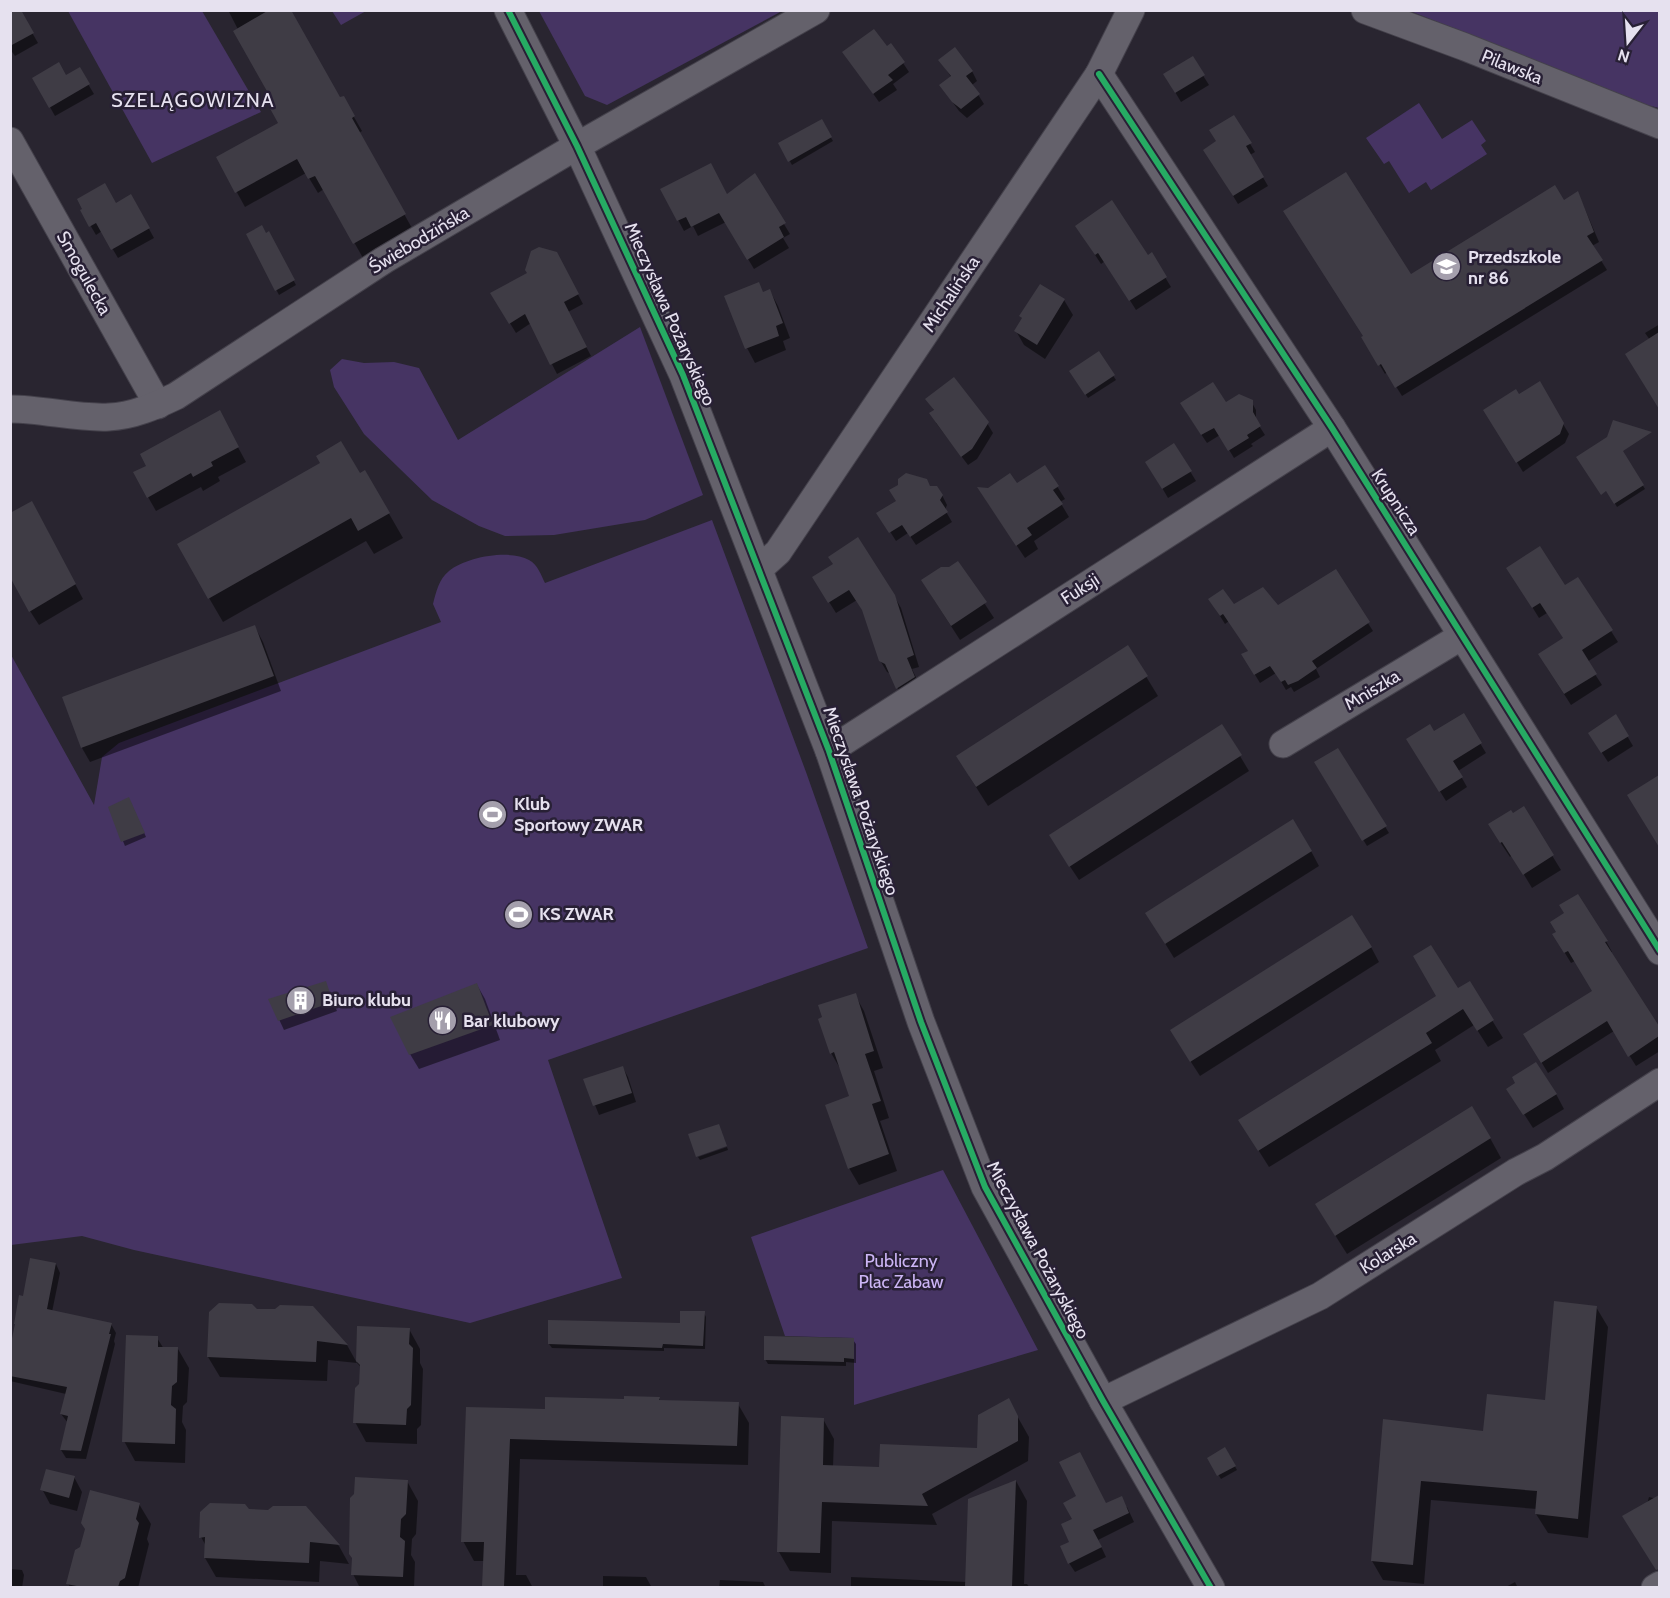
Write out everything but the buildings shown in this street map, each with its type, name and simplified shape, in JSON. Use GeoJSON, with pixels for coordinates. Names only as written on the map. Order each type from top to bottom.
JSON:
{"type":"FeatureCollection","features":[{"type":"Feature","properties":{"kind":"street","name":"Mieczysława Pożaryskiego"},"geometry":{"type":"LineString","coordinates":[[508,10],[577,146],[682,375],[829,751],[921,1022],[984,1187],[1210,1587]]}},
{"type":"Feature","properties":{"kind":"street","name":"Świebodzińska"},"geometry":{"type":"LineString","coordinates":[[10,409],[108,417],[131,414],[158,405],[184,391],[384,260],[577,146],[816,10]]}},
{"type":"Feature","properties":{"kind":"street","name":"Michalińska"},"geometry":{"type":"LineString","coordinates":[[759,569],[778,552],[1099,74],[1131,10]]}},
{"type":"Feature","properties":{"kind":"street","name":"Pilawska"},"geometry":{"type":"LineString","coordinates":[[1365,10],[1659,125]]}},
{"type":"Feature","properties":{"kind":"street","name":"Krupnicza"},"geometry":{"type":"LineString","coordinates":[[1099,74],[1332,428],[1659,951]]}},
{"type":"Feature","properties":{"kind":"street","name":"Smogulecka"},"geometry":{"type":"LineString","coordinates":[[10,141],[158,405]]}},
{"type":"Feature","properties":{"kind":"street","name":"Fuksji"},"geometry":{"type":"LineString","coordinates":[[829,751],[1332,428]]}},
{"type":"Feature","properties":{"kind":"street","name":"Mniszka"},"geometry":{"type":"LineString","coordinates":[[1283,744],[1462,636]]}},
{"type":"Feature","properties":{"kind":"street","name":"Kolarska"},"geometry":{"type":"LineString","coordinates":[[1103,1401],[1320,1296],[1516,1172],[1545,1157],[1659,1082]]}},
{"type":"Feature","properties":{"kind":"street"},"geometry":{"type":"LineString","coordinates":[[1655,1587],[1659,1585]]}},
{"type":"Feature","properties":{"kind":"green space"},"geometry":{"type":"Polygon","coordinates":[[[68,11],[202,11],[261,112],[152,163],[68,11]]]}},
{"type":"Feature","properties":{"kind":"green space"},"geometry":{"type":"Polygon","coordinates":[[[332,11],[366,11],[341,25],[332,11]]]}},
{"type":"Feature","properties":{"kind":"green space"},"geometry":{"type":"Polygon","coordinates":[[[539,11],[782,11],[607,105],[585,96],[539,11]]]}},
{"type":"Feature","properties":{"kind":"green space"},"geometry":{"type":"Polygon","coordinates":[[[1410,11],[1659,11],[1659,108],[1639,103],[1410,11]]]}},
{"type":"Feature","properties":{"kind":"green space"},"geometry":{"type":"Polygon","coordinates":[[[1419,103],[1442,139],[1472,120],[1486,141],[1481,145],[1487,154],[1431,190],[1426,182],[1409,193],[1389,161],[1384,164],[1366,138],[1419,103]]]}},
{"type":"Feature","properties":{"kind":"green space"},"geometry":{"type":"Polygon","coordinates":[[[640,327],[703,495],[645,520],[554,535],[505,536],[479,526],[432,500],[364,434],[334,387],[330,370],[342,359],[364,363],[394,362],[419,368],[458,440],[640,327]]]}},
{"type":"Feature","properties":{"kind":"green space","name":"KS ZWAR"},"geometry":{"type":"Polygon","coordinates":[[[712,520],[806,772],[868,948],[548,1060],[622,1278],[470,1323],[134,1250],[82,1236],[11,1245],[10,653],[94,805],[102,757],[119,743],[441,622],[433,604],[435,595],[443,578],[457,566],[477,558],[511,555],[529,560],[539,570],[545,583],[712,520]]]}},
{"type":"Feature","properties":{"kind":"green space","name":"Publiczny Plac Zabaw"},"geometry":{"type":"Polygon","coordinates":[[[943,1170],[1038,1350],[854,1405],[854,1338],[785,1336],[751,1237],[943,1170]]]}},
{"type":"Feature","properties":{"kind":"cycle path"},"geometry":{"type":"LineString","coordinates":[[508,10],[577,146],[683,375],[829,751],[921,1022],[985,1187],[1103,1401],[1211,1588]]}},
{"type":"Feature","properties":{"kind":"cycle path"},"geometry":{"type":"LineString","coordinates":[[1099,74],[1332,428],[1660,951]]}},
{"type":"Feature","properties":{"kind":"place","name":"Przedszkole nr 86"},"geometry":{"type":"Point","coordinates":[1447,267]}},
{"type":"Feature","properties":{"kind":"place","name":"Klub Sportowy ZWAR"},"geometry":{"type":"Point","coordinates":[493,814]}},
{"type":"Feature","properties":{"kind":"place","name":"KS ZWAR"},"geometry":{"type":"Point","coordinates":[518,914]}},
{"type":"Feature","properties":{"kind":"place","name":"Biuro klubu"},"geometry":{"type":"Point","coordinates":[301,1000]}},
{"type":"Feature","properties":{"kind":"place","name":"Bar klubowy"},"geometry":{"type":"Point","coordinates":[442,1021]}},
{"type":"Feature","properties":{"kind":"district","name":"SZELĄGOWIZNA"},"geometry":{"type":"Point","coordinates":[193,100]}}]}
